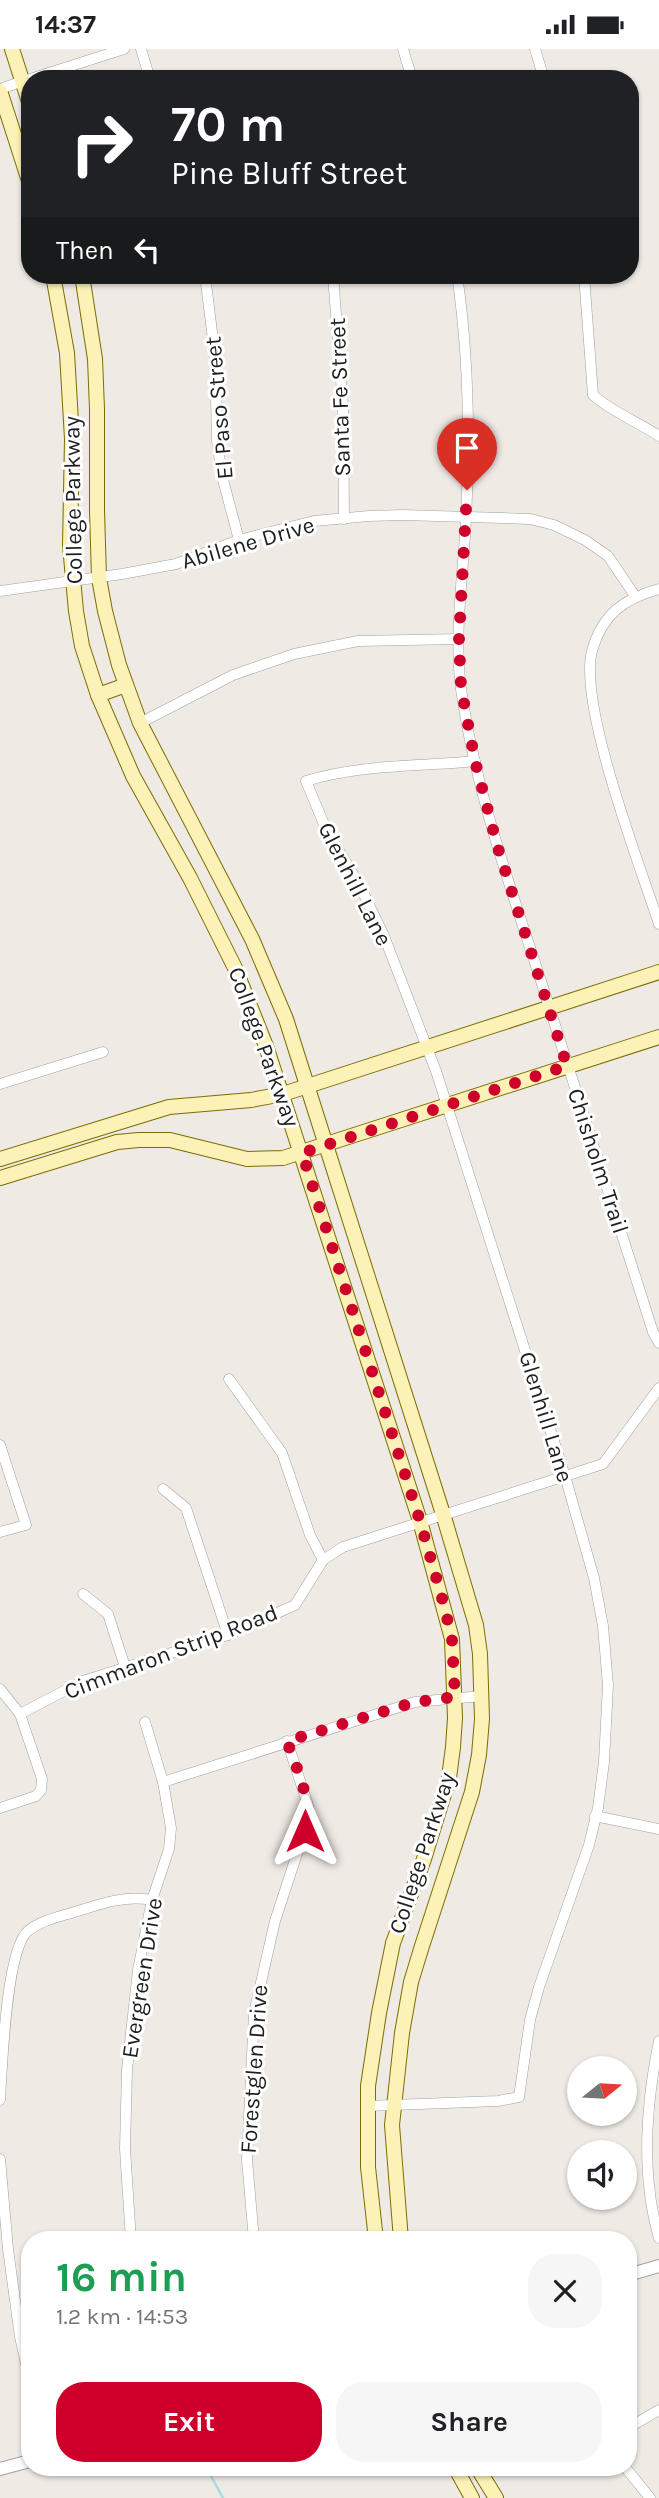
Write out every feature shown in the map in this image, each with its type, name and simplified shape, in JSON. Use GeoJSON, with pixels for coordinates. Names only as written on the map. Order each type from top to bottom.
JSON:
{"type":"FeatureCollection","features":[{"type":"Feature","properties":{"kind":"main road"},"geometry":{"type":"LineString","coordinates":[[12,49],[22,70]]}},
{"type":"Feature","properties":{"kind":"main road"},"geometry":{"type":"LineString","coordinates":[[0,90],[21,156]]}},
{"type":"Feature","properties":{"kind":"main road","name":"College Parkway"},"geometry":{"type":"LineString","coordinates":[[54,284],[66,353],[71,417],[69,523],[76,611],[82,646],[98,695],[134,776],[235,968],[283,1094],[420,1521],[452,1639],[455,1697],[449,1778],[390,1956],[375,2034],[368,2106],[368,2167],[375,2231]]}},
{"type":"Feature","properties":{"kind":"main road","name":"College Parkway"},"geometry":{"type":"LineString","coordinates":[[84,284],[96,384],[99,578],[125,685],[140,723],[252,939],[286,1019],[443,1514],[476,1625],[481,1654],[479,1755],[472,1792],[411,1982],[393,2105],[393,2163],[400,2231]]}},
{"type":"Feature","properties":{"kind":"main road"},"geometry":{"type":"LineString","coordinates":[[98,695],[125,685]]}},
{"type":"Feature","properties":{"kind":"main road"},"geometry":{"type":"LineString","coordinates":[[0,1159],[169,1107],[251,1100],[283,1094],[659,972]]}},
{"type":"Feature","properties":{"kind":"main road"},"geometry":{"type":"LineString","coordinates":[[0,1178],[117,1142],[139,1140],[170,1140],[247,1159],[276,1159],[302,1153],[659,1037]]}},
{"type":"Feature","properties":{"kind":"main road"},"geometry":{"type":"LineString","coordinates":[[460,2476],[472,2498]]}},
{"type":"Feature","properties":{"kind":"main road"},"geometry":{"type":"LineString","coordinates":[[483,2476],[496,2498]]}},
{"type":"Feature","properties":{"kind":"street"},"geometry":{"type":"LineString","coordinates":[[58,70],[124,49]]}},
{"type":"Feature","properties":{"kind":"street"},"geometry":{"type":"LineString","coordinates":[[141,49],[147,70]]}},
{"type":"Feature","properties":{"kind":"street"},"geometry":{"type":"LineString","coordinates":[[403,49],[409,70]]}},
{"type":"Feature","properties":{"kind":"street"},"geometry":{"type":"LineString","coordinates":[[535,49],[541,70]]}},
{"type":"Feature","properties":{"kind":"street"},"geometry":{"type":"LineString","coordinates":[[0,90],[21,82]]}},
{"type":"Feature","properties":{"kind":"street","name":"El Paso Street"},"geometry":{"type":"LineString","coordinates":[[206,284],[215,356],[217,441],[222,476],[239,540]]}},
{"type":"Feature","properties":{"kind":"street","name":"Santa Fe Street"},"geometry":{"type":"LineString","coordinates":[[334,284],[344,432],[344,519]]}},
{"type":"Feature","properties":{"kind":"street","name":"Chisholm Trail"},"geometry":{"type":"LineString","coordinates":[[458,284],[467,369],[466,517],[459,639],[461,687],[475,761],[497,845],[653,1332],[659,1343]]}},
{"type":"Feature","properties":{"kind":"street"},"geometry":{"type":"LineString","coordinates":[[585,284],[593,395],[603,405],[640,423],[659,436]]}},
{"type":"Feature","properties":{"kind":"street","name":"Abilene Drive"},"geometry":{"type":"LineString","coordinates":[[0,591],[99,578],[176,564],[239,540],[314,521],[403,515],[530,520],[554,525],[585,540],[608,557],[635,596]]}},
{"type":"Feature","properties":{"kind":"street"},"geometry":{"type":"LineString","coordinates":[[659,589],[635,596],[608,618],[592,653],[590,674],[599,732],[659,924]]}},
{"type":"Feature","properties":{"kind":"street"},"geometry":{"type":"LineString","coordinates":[[140,723],[233,675],[294,654],[358,641],[459,639]]}},
{"type":"Feature","properties":{"kind":"street","name":"Glenhill Lane"},"geometry":{"type":"LineString","coordinates":[[368,2106],[498,2101],[519,2097],[530,2020],[589,1845],[604,1762],[608,1685],[606,1655],[594,1579],[565,1476],[427,1047],[384,936],[359,884],[326,829],[306,781],[362,768],[425,767],[475,761]]}},
{"type":"Feature","properties":{"kind":"street"},"geometry":{"type":"LineString","coordinates":[[0,1084],[103,1052]]}},
{"type":"Feature","properties":{"kind":"street"},"geometry":{"type":"LineString","coordinates":[[229,1379],[282,1453],[310,1535],[323,1560]]}},
{"type":"Feature","properties":{"kind":"street","name":"Cimmaron Strip Road"},"geometry":{"type":"LineString","coordinates":[[20,1714],[83,1681],[228,1635],[295,1605],[323,1560],[344,1546],[603,1464],[659,1388]]}},
{"type":"Feature","properties":{"kind":"street"},"geometry":{"type":"LineString","coordinates":[[0,1445],[26,1525],[0,1532]]}},
{"type":"Feature","properties":{"kind":"street"},"geometry":{"type":"LineString","coordinates":[[163,1489],[186,1508],[228,1635]]}},
{"type":"Feature","properties":{"kind":"street"},"geometry":{"type":"LineString","coordinates":[[83,1594],[108,1614],[125,1667]]}},
{"type":"Feature","properties":{"kind":"street"},"geometry":{"type":"LineString","coordinates":[[0,1689],[20,1714],[43,1779],[41,1790],[36,1796],[0,1808]]}},
{"type":"Feature","properties":{"kind":"street"},"geometry":{"type":"LineString","coordinates":[[163,1781],[415,1702],[482,1696]]}},
{"type":"Feature","properties":{"kind":"street","name":"Evergreen Drive"},"geometry":{"type":"LineString","coordinates":[[130,2231],[125,2149],[127,2070],[138,1970],[152,1899],[169,1849],[171,1828],[163,1781],[145,1722]]}},
{"type":"Feature","properties":{"kind":"street","name":"Forestglen Drive"},"geometry":{"type":"LineString","coordinates":[[253,2231],[247,2160],[249,2073],[254,2013],[275,1921],[309,1817],[308,1805],[287,1741]]}},
{"type":"Feature","properties":{"kind":"street"},"geometry":{"type":"LineString","coordinates":[[595,1816],[659,1829]]}},
{"type":"Feature","properties":{"kind":"street"},"geometry":{"type":"LineString","coordinates":[[0,2100],[9,1999],[17,1948],[25,1933],[36,1925],[103,1903],[139,1897],[152,1899]]}},
{"type":"Feature","properties":{"kind":"street"},"geometry":{"type":"LineString","coordinates":[[659,2041],[648,2127],[649,2176],[659,2238]]}},
{"type":"Feature","properties":{"kind":"street"},"geometry":{"type":"LineString","coordinates":[[0,2159],[8,2249],[21,2341]]}},
{"type":"Feature","properties":{"kind":"street"},"geometry":{"type":"LineString","coordinates":[[637,2272],[659,2266]]}},
{"type":"Feature","properties":{"kind":"street"},"geometry":{"type":"LineString","coordinates":[[637,2423],[659,2410]]}},
{"type":"Feature","properties":{"kind":"street"},"geometry":{"type":"LineString","coordinates":[[0,2469],[21,2463]]}},
{"type":"Feature","properties":{"kind":"street"},"geometry":{"type":"LineString","coordinates":[[632,2476],[650,2498]]}},
{"type":"Feature","properties":{"kind":"waterway"},"geometry":{"type":"LineString","coordinates":[[211,2476],[223,2498]]}},
{"type":"Feature","properties":{"kind":"route"},"geometry":{"type":"LineString","coordinates":[[305,1831],[309,1817],[308,1805],[287,1741],[415,1702],[455,1697],[452,1639],[444,1605],[420,1521],[302,1153],[567,1066],[497,845],[479,780],[461,687],[459,639],[467,490]]}}]}
